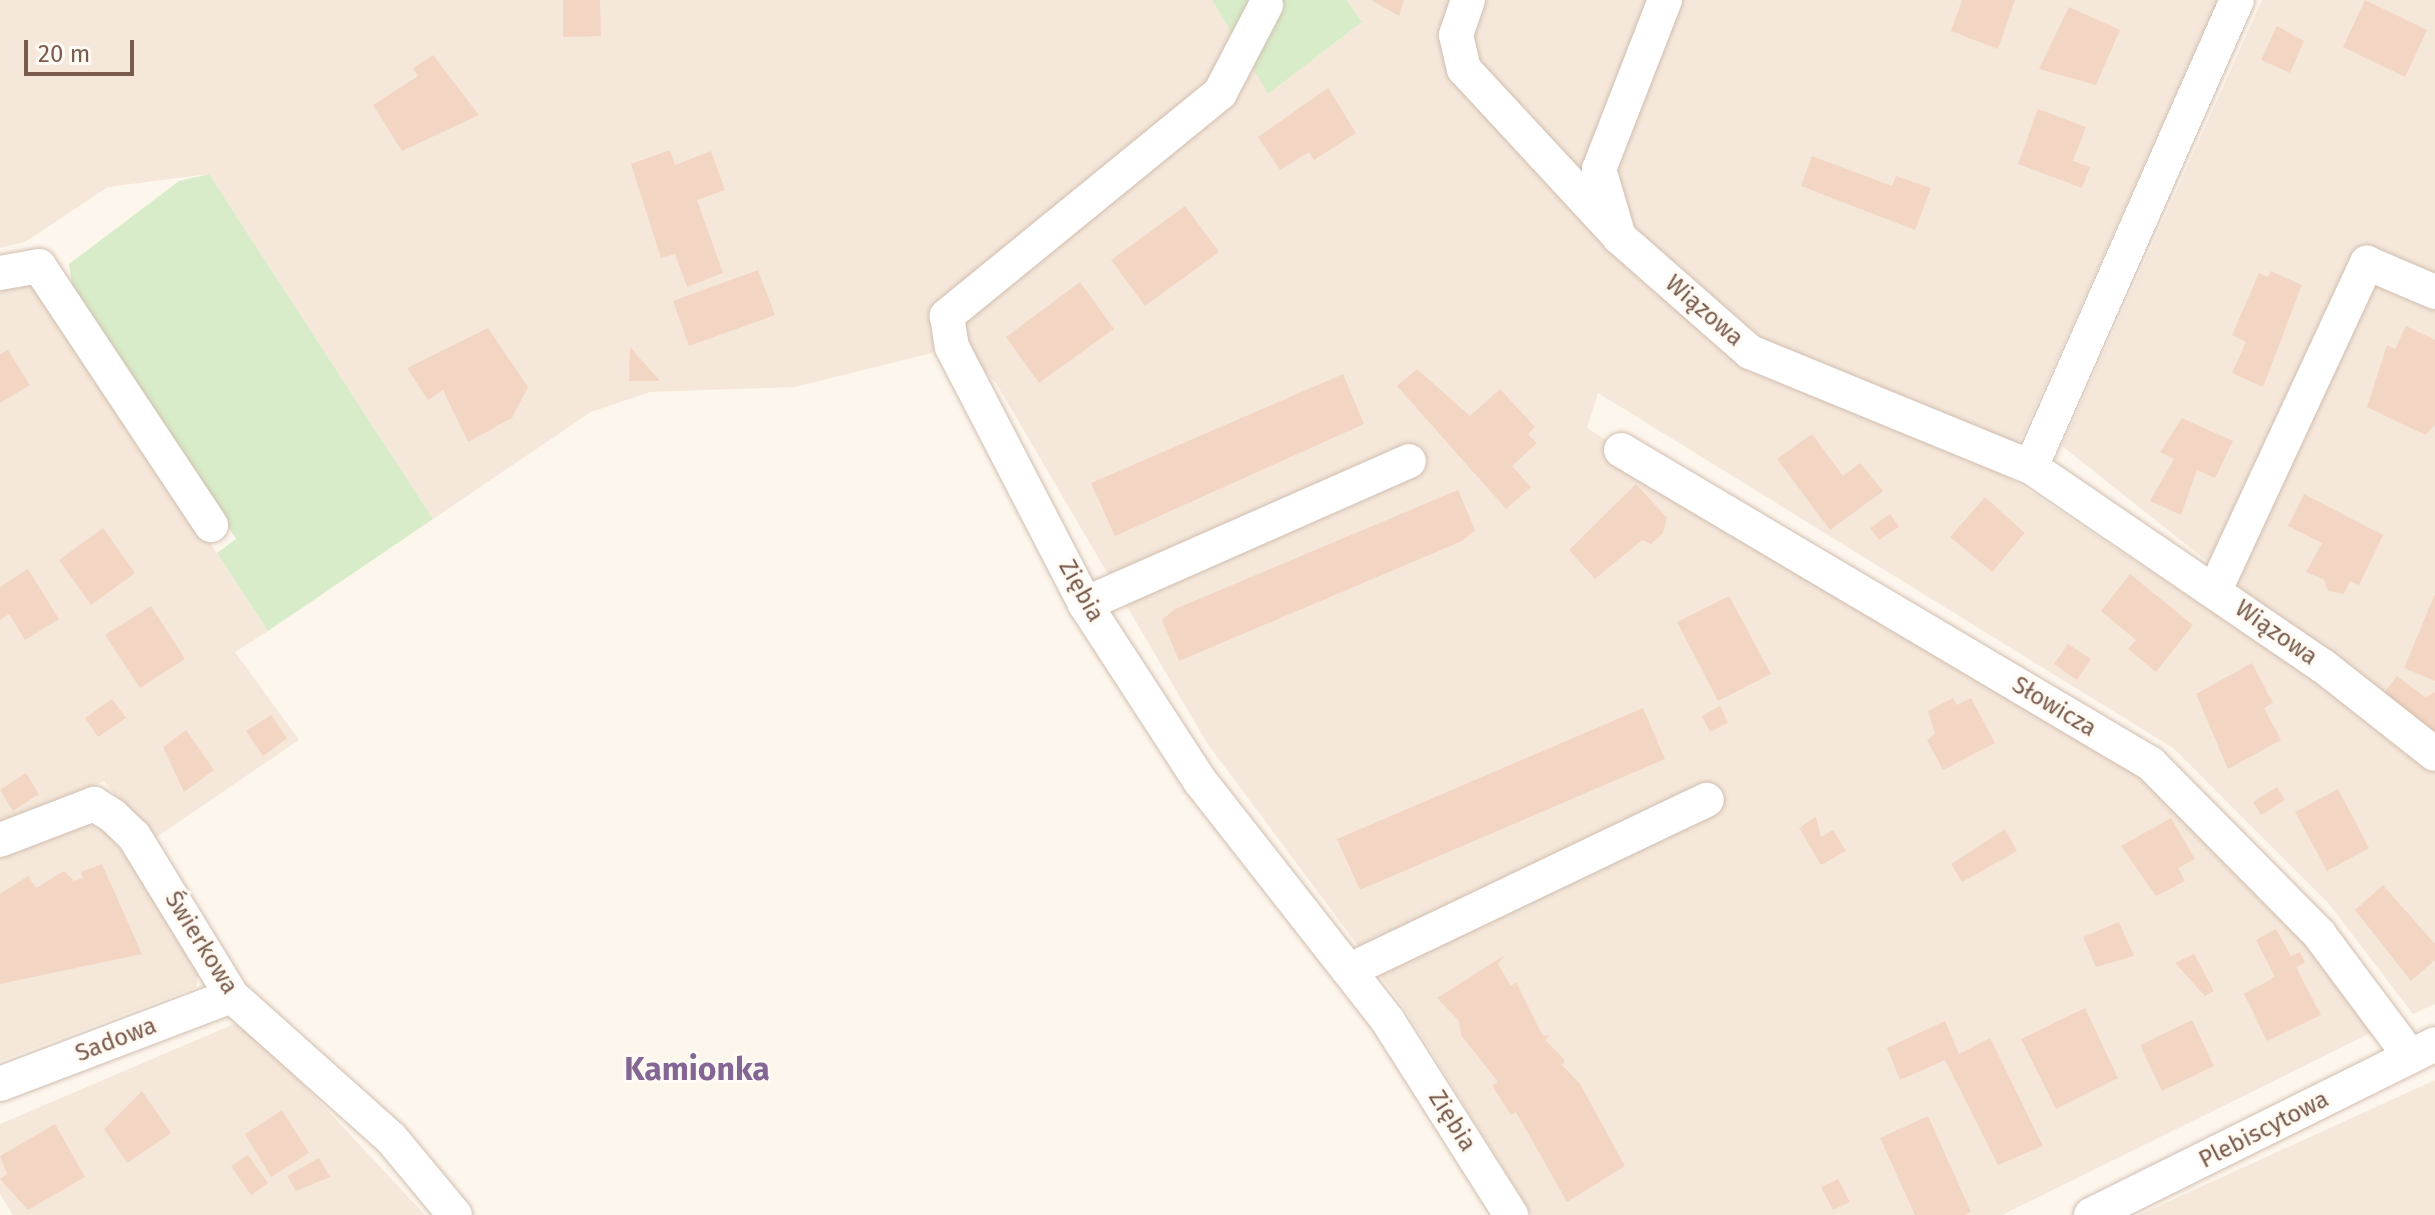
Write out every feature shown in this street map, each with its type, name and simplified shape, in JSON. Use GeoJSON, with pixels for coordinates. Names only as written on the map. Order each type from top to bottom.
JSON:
{"type":"FeatureCollection","features":[{"type":"Feature","properties":{"kind":"street","name":"Wiązowa"},"geometry":{"type":"LineString","coordinates":[[1468,0],[1456,35],[1464,69],[1619,237],[1750,352],[2031,467],[2215,590],[2435,754]]}},
{"type":"Feature","properties":{"kind":"street"},"geometry":{"type":"LineString","coordinates":[[1619,237],[1599,169],[1665,0]]}},
{"type":"Feature","properties":{"kind":"street"},"geometry":{"type":"LineString","coordinates":[[2031,467],[2237,0]]}},
{"type":"Feature","properties":{"kind":"street","name":"Ziębia"},"geometry":{"type":"LineString","coordinates":[[1266,5],[1220,93],[947,316],[952,347],[1085,604],[1200,781],[1352,969],[1511,1215]]}},
{"type":"Feature","properties":{"kind":"street"},"geometry":{"type":"LineString","coordinates":[[2215,590],[2367,263],[2435,292]]}},
{"type":"Feature","properties":{"kind":"street"},"geometry":{"type":"LineString","coordinates":[[0,273],[39,266],[211,525]]}},
{"type":"Feature","properties":{"kind":"street","name":"Słowicza"},"geometry":{"type":"LineString","coordinates":[[1621,450],[2151,764],[2319,934],[2423,1050]]}},
{"type":"Feature","properties":{"kind":"street"},"geometry":{"type":"LineString","coordinates":[[1085,604],[1409,461]]}},
{"type":"Feature","properties":{"kind":"street"},"geometry":{"type":"LineString","coordinates":[[1352,969],[1707,800]]}},
{"type":"Feature","properties":{"kind":"street","name":"Świerkowa"},"geometry":{"type":"LineString","coordinates":[[0,840],[94,804],[113,816],[134,836],[232,996],[391,1138],[455,1215]]}},
{"type":"Feature","properties":{"kind":"street","name":"Sadowa"},"geometry":{"type":"LineString","coordinates":[[0,1084],[232,996]]}},
{"type":"Feature","properties":{"kind":"street","name":"Plebiscytowa"},"geometry":{"type":"LineString","coordinates":[[2091,1215],[2423,1050]]}},
{"type":"Feature","properties":{"kind":"shaded area"},"geometry":{"type":"Polygon","coordinates":[[[0,0],[1212,0],[1268,94],[1362,22],[1347,0],[2218,0],[2005,475],[2435,759],[2435,1004],[2413,1014],[2329,904],[2173,748],[1598,393],[1587,428],[2154,775],[2383,1027],[2002,1215],[1532,1215],[1405,1009],[1207,743],[996,383],[949,337],[932,353],[795,387],[650,392],[591,412],[433,519],[209,174],[108,187],[25,242],[0,248],[0,0]]]}},
{"type":"Feature","properties":{"kind":"shaded area"},"geometry":{"type":"Polygon","coordinates":[[[2262,0],[2435,0],[2435,742],[2062,446],[2262,0]]]}},
{"type":"Feature","properties":{"kind":"shaded area"},"geometry":{"type":"Polygon","coordinates":[[[19,281],[42,288],[268,631],[235,652],[299,740],[152,840],[104,781],[0,828],[0,293],[19,281]]]}},
{"type":"Feature","properties":{"kind":"shaded area"},"geometry":{"type":"Polygon","coordinates":[[[82,822],[108,832],[200,962],[196,987],[0,1061],[0,857],[82,822]]]}},
{"type":"Feature","properties":{"kind":"shaded area"},"geometry":{"type":"Polygon","coordinates":[[[234,1024],[260,1038],[425,1215],[13,1215],[0,1194],[0,1124],[234,1024]]]}},
{"type":"Feature","properties":{"kind":"shaded area"},"geometry":{"type":"Polygon","coordinates":[[[2435,1080],[2435,1215],[2139,1215],[2435,1080]]]}},
{"type":"Feature","properties":{"kind":"green space"},"geometry":{"type":"Polygon","coordinates":[[[1212,0],[1347,0],[1362,22],[1268,94],[1212,0]]]}},
{"type":"Feature","properties":{"kind":"green space"},"geometry":{"type":"Polygon","coordinates":[[[209,174],[433,519],[268,631],[217,553],[236,539],[72,284],[69,264],[179,181],[209,174]]]}},
{"type":"Feature","properties":{"kind":"building"},"geometry":{"type":"Polygon","coordinates":[[[563,0],[600,0],[601,36],[563,37],[563,0]]]}},
{"type":"Feature","properties":{"kind":"building"},"geometry":{"type":"Polygon","coordinates":[[[1371,0],[1404,0],[1399,16],[1371,0]]]}},
{"type":"Feature","properties":{"kind":"building"},"geometry":{"type":"Polygon","coordinates":[[[1962,0],[2015,0],[1998,49],[1951,31],[1962,0]]]}},
{"type":"Feature","properties":{"kind":"building"},"geometry":{"type":"Polygon","coordinates":[[[2365,0],[2427,30],[2405,77],[2343,47],[2365,0]]]}},
{"type":"Feature","properties":{"kind":"building"},"geometry":{"type":"Polygon","coordinates":[[[2069,7],[2120,30],[2096,85],[2039,69],[2069,7]]]}},
{"type":"Feature","properties":{"kind":"building"},"geometry":{"type":"Polygon","coordinates":[[[2277,26],[2304,41],[2290,73],[2261,60],[2277,26]]]}},
{"type":"Feature","properties":{"kind":"building"},"geometry":{"type":"Polygon","coordinates":[[[433,55],[479,115],[402,151],[373,105],[418,76],[413,68],[433,55]]]}},
{"type":"Feature","properties":{"kind":"building"},"geometry":{"type":"Polygon","coordinates":[[[1328,88],[1356,133],[1314,160],[1309,152],[1280,170],[1258,137],[1328,88]]]}},
{"type":"Feature","properties":{"kind":"building"},"geometry":{"type":"Polygon","coordinates":[[[2038,109],[2086,127],[2073,161],[2090,167],[2082,188],[2018,164],[2038,109]]]}},
{"type":"Feature","properties":{"kind":"building"},"geometry":{"type":"Polygon","coordinates":[[[670,150],[675,165],[711,151],[725,190],[697,200],[723,273],[687,287],[675,254],[661,258],[631,164],[670,150]]]}},
{"type":"Feature","properties":{"kind":"building"},"geometry":{"type":"Polygon","coordinates":[[[1812,156],[1892,186],[1896,176],[1931,188],[1915,230],[1801,186],[1812,156]]]}},
{"type":"Feature","properties":{"kind":"building"},"geometry":{"type":"Polygon","coordinates":[[[1185,206],[1219,252],[1145,306],[1111,260],[1185,206]]]}},
{"type":"Feature","properties":{"kind":"building"},"geometry":{"type":"Polygon","coordinates":[[[758,270],[775,315],[689,346],[673,301],[758,270]]]}},
{"type":"Feature","properties":{"kind":"building"},"geometry":{"type":"Polygon","coordinates":[[[2271,271],[2302,285],[2263,387],[2232,373],[2246,342],[2232,335],[2259,273],[2268,277],[2271,271]]]}},
{"type":"Feature","properties":{"kind":"building"},"geometry":{"type":"Polygon","coordinates":[[[1080,282],[1114,329],[1039,383],[1006,337],[1080,282]]]}},
{"type":"Feature","properties":{"kind":"building"},"geometry":{"type":"Polygon","coordinates":[[[2406,326],[2435,340],[2435,425],[2425,435],[2367,407],[2387,345],[2395,349],[2406,326]]]}},
{"type":"Feature","properties":{"kind":"building"},"geometry":{"type":"Polygon","coordinates":[[[488,328],[528,387],[512,418],[468,442],[443,390],[428,400],[407,368],[488,328]]]}},
{"type":"Feature","properties":{"kind":"building"},"geometry":{"type":"Polygon","coordinates":[[[630,347],[660,381],[629,381],[630,347]]]}},
{"type":"Feature","properties":{"kind":"building"},"geometry":{"type":"Polygon","coordinates":[[[8,350],[30,385],[0,403],[0,354],[8,350]]]}},
{"type":"Feature","properties":{"kind":"building"},"geometry":{"type":"Polygon","coordinates":[[[1417,369],[1470,416],[1500,389],[1535,427],[1528,434],[1537,443],[1512,466],[1531,487],[1506,509],[1397,386],[1417,369]]]}},
{"type":"Feature","properties":{"kind":"building"},"geometry":{"type":"Polygon","coordinates":[[[1343,374],[1364,424],[1115,536],[1091,483],[1343,374]]]}},
{"type":"Feature","properties":{"kind":"building"},"geometry":{"type":"Polygon","coordinates":[[[2182,418],[2233,441],[2215,478],[2197,470],[2181,515],[2150,501],[2174,459],[2160,452],[2182,418]]]}},
{"type":"Feature","properties":{"kind":"building"},"geometry":{"type":"Polygon","coordinates":[[[1812,434],[1843,476],[1860,463],[1883,491],[1830,530],[1777,459],[1812,434]]]}},
{"type":"Feature","properties":{"kind":"building"},"geometry":{"type":"Polygon","coordinates":[[[1636,484],[1667,518],[1663,533],[1651,544],[1642,540],[1595,579],[1569,550],[1636,484]]]}},
{"type":"Feature","properties":{"kind":"building"},"geometry":{"type":"Polygon","coordinates":[[[1458,490],[1475,530],[1462,541],[1179,661],[1162,620],[1175,609],[1458,490]]]}},
{"type":"Feature","properties":{"kind":"building"},"geometry":{"type":"Polygon","coordinates":[[[2304,494],[2383,535],[2359,585],[2350,581],[2344,594],[2328,591],[2324,580],[2306,572],[2322,543],[2288,526],[2304,494]]]}},
{"type":"Feature","properties":{"kind":"building"},"geometry":{"type":"Polygon","coordinates":[[[1985,497],[2025,533],[1992,572],[1950,537],[1985,497]]]}},
{"type":"Feature","properties":{"kind":"building"},"geometry":{"type":"Polygon","coordinates":[[[1890,514],[1899,527],[1879,540],[1870,528],[1890,514]]]}},
{"type":"Feature","properties":{"kind":"building"},"geometry":{"type":"Polygon","coordinates":[[[103,528],[135,573],[91,605],[59,560],[103,528]]]}},
{"type":"Feature","properties":{"kind":"building"},"geometry":{"type":"Polygon","coordinates":[[[28,569],[59,619],[25,640],[9,614],[0,620],[0,587],[28,569]]]}},
{"type":"Feature","properties":{"kind":"building"},"geometry":{"type":"Polygon","coordinates":[[[2130,574],[2193,625],[2156,672],[2128,649],[2136,640],[2101,611],[2130,574]]]}},
{"type":"Feature","properties":{"kind":"building"},"geometry":{"type":"Polygon","coordinates":[[[2435,594],[2435,681],[2404,668],[2435,594]]]}},
{"type":"Feature","properties":{"kind":"building"},"geometry":{"type":"Polygon","coordinates":[[[1729,596],[1771,674],[1718,701],[1677,622],[1729,596]]]}},
{"type":"Feature","properties":{"kind":"building"},"geometry":{"type":"Polygon","coordinates":[[[151,606],[185,659],[140,688],[105,635],[151,606]]]}},
{"type":"Feature","properties":{"kind":"building"},"geometry":{"type":"Polygon","coordinates":[[[2068,644],[2091,659],[2077,680],[2054,664],[2068,644]]]}},
{"type":"Feature","properties":{"kind":"building"},"geometry":{"type":"Polygon","coordinates":[[[2252,663],[2273,703],[2264,708],[2281,740],[2228,769],[2196,694],[2252,663]]]}},
{"type":"Feature","properties":{"kind":"building"},"geometry":{"type":"Polygon","coordinates":[[[2397,676],[2425,697],[2435,692],[2435,736],[2382,696],[2397,676]]]}},
{"type":"Feature","properties":{"kind":"building"},"geometry":{"type":"Polygon","coordinates":[[[1953,698],[1957,705],[1971,698],[1995,743],[1943,770],[1927,740],[1935,734],[1928,711],[1953,698]]]}},
{"type":"Feature","properties":{"kind":"building"},"geometry":{"type":"Polygon","coordinates":[[[112,699],[126,718],[98,737],[85,718],[112,699]]]}},
{"type":"Feature","properties":{"kind":"building"},"geometry":{"type":"Polygon","coordinates":[[[1720,706],[1728,723],[1710,732],[1702,716],[1720,706]]]}},
{"type":"Feature","properties":{"kind":"building"},"geometry":{"type":"Polygon","coordinates":[[[1643,708],[1665,759],[1360,890],[1337,839],[1643,708]]]}},
{"type":"Feature","properties":{"kind":"building"},"geometry":{"type":"Polygon","coordinates":[[[271,715],[287,738],[263,756],[246,731],[271,715]]]}},
{"type":"Feature","properties":{"kind":"building"},"geometry":{"type":"Polygon","coordinates":[[[186,730],[214,770],[184,792],[163,747],[186,730]]]}},
{"type":"Feature","properties":{"kind":"building"},"geometry":{"type":"Polygon","coordinates":[[[26,773],[39,794],[13,811],[0,790],[26,773]]]}},
{"type":"Feature","properties":{"kind":"building"},"geometry":{"type":"Polygon","coordinates":[[[2277,787],[2285,800],[2261,815],[2253,802],[2277,787]]]}},
{"type":"Feature","properties":{"kind":"building"},"geometry":{"type":"Polygon","coordinates":[[[2338,789],[2369,848],[2327,871],[2295,812],[2338,789]]]}},
{"type":"Feature","properties":{"kind":"building"},"geometry":{"type":"Polygon","coordinates":[[[1816,817],[1821,837],[1833,830],[1846,851],[1821,865],[1799,828],[1816,817]]]}},
{"type":"Feature","properties":{"kind":"building"},"geometry":{"type":"Polygon","coordinates":[[[2171,818],[2195,859],[2178,868],[2185,881],[2156,896],[2121,846],[2171,818]]]}},
{"type":"Feature","properties":{"kind":"building"},"geometry":{"type":"Polygon","coordinates":[[[2005,829],[2017,851],[1962,882],[1951,864],[2005,829]]]}},
{"type":"Feature","properties":{"kind":"building"},"geometry":{"type":"Polygon","coordinates":[[[102,864],[142,954],[0,984],[0,894],[28,876],[36,888],[64,871],[74,881],[83,878],[81,872],[102,864]]]}},
{"type":"Feature","properties":{"kind":"building"},"geometry":{"type":"Polygon","coordinates":[[[2383,885],[2435,944],[2435,960],[2411,981],[2355,910],[2383,885]]]}},
{"type":"Feature","properties":{"kind":"building"},"geometry":{"type":"Polygon","coordinates":[[[2119,922],[2134,956],[2096,967],[2083,937],[2119,922]]]}},
{"type":"Feature","properties":{"kind":"building"},"geometry":{"type":"Polygon","coordinates":[[[2276,929],[2291,956],[2300,952],[2305,963],[2296,967],[2321,1015],[2267,1041],[2244,994],[2275,977],[2256,940],[2276,929]]]}},
{"type":"Feature","properties":{"kind":"building"},"geometry":{"type":"Polygon","coordinates":[[[2194,954],[2214,991],[2205,996],[2175,963],[2194,954]]]}},
{"type":"Feature","properties":{"kind":"building"},"geometry":{"type":"Polygon","coordinates":[[[1505,955],[1498,964],[1511,986],[1516,982],[1543,1036],[1550,1035],[1545,1040],[1565,1060],[1562,1065],[1580,1084],[1625,1166],[1567,1202],[1516,1112],[1511,1115],[1492,1086],[1498,1082],[1461,1035],[1459,1021],[1437,998],[1505,955]]]}},
{"type":"Feature","properties":{"kind":"building"},"geometry":{"type":"Polygon","coordinates":[[[2085,1008],[2118,1078],[2056,1109],[2021,1039],[2085,1008]]]}},
{"type":"Feature","properties":{"kind":"building"},"geometry":{"type":"Polygon","coordinates":[[[2192,1020],[2214,1066],[2162,1091],[2140,1045],[2192,1020]]]}},
{"type":"Feature","properties":{"kind":"building"},"geometry":{"type":"Polygon","coordinates":[[[1945,1021],[1959,1054],[1990,1038],[2043,1146],[1998,1165],[1945,1060],[1900,1080],[1887,1048],[1945,1021]]]}},
{"type":"Feature","properties":{"kind":"building"},"geometry":{"type":"Polygon","coordinates":[[[142,1091],[171,1133],[127,1163],[104,1129],[142,1091]]]}},
{"type":"Feature","properties":{"kind":"building"},"geometry":{"type":"Polygon","coordinates":[[[282,1110],[309,1153],[271,1177],[245,1134],[282,1110]]]}},
{"type":"Feature","properties":{"kind":"building"},"geometry":{"type":"Polygon","coordinates":[[[1928,1116],[1971,1212],[1964,1215],[1915,1215],[1880,1138],[1928,1116]]]}},
{"type":"Feature","properties":{"kind":"building"},"geometry":{"type":"Polygon","coordinates":[[[55,1124],[85,1177],[28,1210],[0,1179],[7,1174],[0,1156],[55,1124]]]}},
{"type":"Feature","properties":{"kind":"building"},"geometry":{"type":"Polygon","coordinates":[[[248,1155],[268,1183],[251,1195],[231,1166],[248,1155]]]}},
{"type":"Feature","properties":{"kind":"building"},"geometry":{"type":"Polygon","coordinates":[[[319,1158],[330,1177],[296,1191],[287,1176],[319,1158]]]}},
{"type":"Feature","properties":{"kind":"building"},"geometry":{"type":"Polygon","coordinates":[[[1838,1179],[1850,1202],[1833,1210],[1821,1187],[1838,1179]]]}},
{"type":"Feature","properties":{"kind":"district","name":"Kamionka"},"geometry":{"type":"Point","coordinates":[697,1069]}}]}
